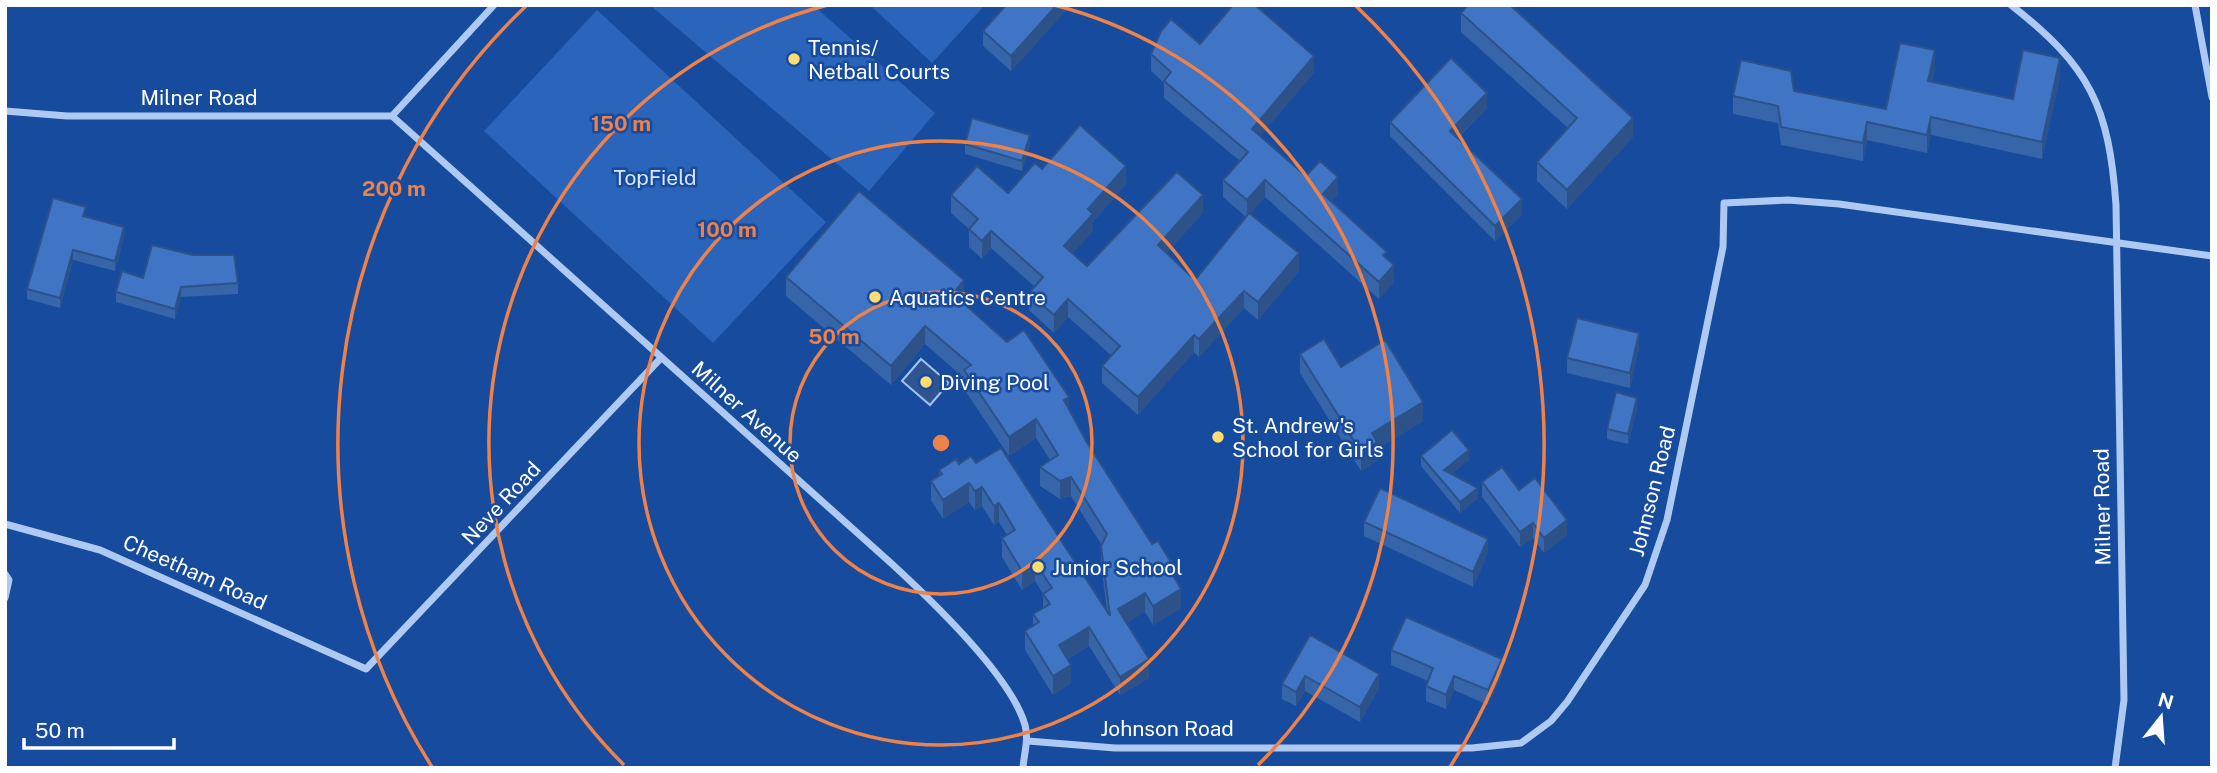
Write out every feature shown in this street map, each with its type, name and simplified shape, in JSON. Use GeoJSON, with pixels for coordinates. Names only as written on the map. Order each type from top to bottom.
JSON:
{"type":"FeatureCollection","features":[{"type":"Feature","properties":{"kind":"street"},"geometry":{"type":"LineString","coordinates":[[393,116],[494,5]]}},
{"type":"Feature","properties":{"kind":"street","name":"Milner Road"},"geometry":{"type":"LineString","coordinates":[[2011,5],[2040,28],[2069,58],[2091,91],[2107,127],[2112,153],[2124,699],[2115,768]]}},
{"type":"Feature","properties":{"kind":"street"},"geometry":{"type":"LineString","coordinates":[[2195,5],[2212,97]]}},
{"type":"Feature","properties":{"kind":"street","name":"Milner Road"},"geometry":{"type":"LineString","coordinates":[[5,111],[67,116],[393,116]]}},
{"type":"Feature","properties":{"kind":"street","name":"Milner Avenue"},"geometry":{"type":"LineString","coordinates":[[393,116],[660,359],[892,564],[946,616],[1012,698],[1026,726],[1028,741],[1023,768]]}},
{"type":"Feature","properties":{"kind":"street","name":"Johnson Road"},"geometry":{"type":"LineString","coordinates":[[1028,741],[1115,748],[1472,748],[1521,743],[1551,721],[1567,702],[1644,585],[1654,564],[1667,520],[1723,247],[1724,203],[1788,200],[1839,204],[2116,245],[2212,256]]}},
{"type":"Feature","properties":{"kind":"street","name":"Neve Road"},"geometry":{"type":"LineString","coordinates":[[366,668],[660,359]]}},
{"type":"Feature","properties":{"kind":"street","name":"Cheetham Road"},"geometry":{"type":"LineString","coordinates":[[5,524],[100,550],[366,668]]}},
{"type":"Feature","properties":{"kind":"street"},"geometry":{"type":"LineString","coordinates":[[5,574],[9,580],[5,598]]}},
{"type":"Feature","properties":{"kind":"green space","name":"Tennis/ Netball Courts"},"geometry":{"type":"Polygon","coordinates":[[[650,5],[813,5],[935,113],[869,191],[650,5]]]}},
{"type":"Feature","properties":{"kind":"green space"},"geometry":{"type":"Polygon","coordinates":[[[870,5],[985,5],[932,63],[870,5]]]}},
{"type":"Feature","properties":{"kind":"green space","name":"TopField"},"geometry":{"type":"Polygon","coordinates":[[[597,10],[826,222],[713,343],[484,131],[597,10]]]}},
{"type":"Feature","properties":{"kind":"shaded area","name":"Diving Pool"},"geometry":{"type":"Polygon","coordinates":[[[921,359],[949,383],[930,405],[902,381],[921,359]]]}},
{"type":"Feature","properties":{"kind":"building"},"geometry":{"type":"Polygon","coordinates":[[[1006,5],[1057,5],[1011,56],[983,31],[1006,5]]]}},
{"type":"Feature","properties":{"kind":"building"},"geometry":{"type":"Polygon","coordinates":[[[1233,5],[1255,5],[1314,56],[1252,129],[1306,176],[1320,161],[1338,177],[1323,194],[1387,252],[1383,255],[1394,265],[1379,282],[1265,180],[1247,200],[1223,180],[1248,152],[1164,81],[1171,72],[1151,54],[1161,31],[1171,19],[1200,44],[1233,5]]]}},
{"type":"Feature","properties":{"kind":"building"},"geometry":{"type":"Polygon","coordinates":[[[1468,5],[1510,5],[1633,118],[1567,190],[1537,162],[1577,118],[1461,13],[1468,5]]]}},
{"type":"Feature","properties":{"kind":"building"},"geometry":{"type":"Polygon","coordinates":[[[1900,43],[1935,50],[1928,81],[2013,99],[2023,50],[2060,58],[2042,142],[1931,117],[1927,135],[1867,122],[1863,143],[1781,127],[1778,106],[1733,96],[1741,60],[1791,71],[1794,91],[1886,109],[1900,43]]]}},
{"type":"Feature","properties":{"kind":"building"},"geometry":{"type":"Polygon","coordinates":[[[1451,58],[1487,93],[1450,131],[1522,199],[1495,226],[1390,122],[1451,58]]]}},
{"type":"Feature","properties":{"kind":"building"},"geometry":{"type":"Polygon","coordinates":[[[972,118],[1030,135],[1022,161],[965,144],[972,118]]]}},
{"type":"Feature","properties":{"kind":"building"},"geometry":{"type":"Polygon","coordinates":[[[1080,125],[1126,166],[1088,209],[1093,214],[1064,246],[1087,266],[1177,172],[1203,195],[1158,245],[1195,280],[1249,213],[1299,253],[1258,302],[1244,291],[1199,339],[1194,335],[1138,397],[1102,366],[1120,346],[1068,299],[1054,315],[1029,293],[1043,277],[991,231],[982,241],[969,229],[978,219],[951,195],[977,166],[1008,193],[1035,163],[1042,169],[1080,125]]]}},
{"type":"Feature","properties":{"kind":"building"},"geometry":{"type":"Polygon","coordinates":[[[859,191],[964,280],[953,294],[1007,342],[1024,330],[1069,397],[1064,400],[1086,441],[1152,544],[1158,541],[1175,569],[1171,572],[1181,589],[1153,606],[1145,593],[1118,609],[1149,659],[1120,677],[1089,627],[1059,645],[1071,665],[1053,676],[1025,631],[1039,622],[1033,614],[1050,604],[1043,594],[1052,588],[1035,562],[1022,571],[1002,538],[1015,530],[999,503],[994,506],[982,487],[975,491],[969,483],[943,500],[931,481],[942,474],[939,470],[956,459],[959,464],[971,456],[976,463],[1001,448],[1110,616],[1101,546],[1107,534],[1071,477],[1060,481],[1040,467],[1058,455],[1036,419],[1009,437],[964,370],[971,365],[925,326],[891,366],[786,277],[859,191]]]}},
{"type":"Feature","properties":{"kind":"building"},"geometry":{"type":"Polygon","coordinates":[[[53,198],[86,207],[83,216],[124,227],[115,261],[73,250],[60,298],[27,289],[53,198]]]}},
{"type":"Feature","properties":{"kind":"building"},"geometry":{"type":"Polygon","coordinates":[[[152,245],[193,255],[234,255],[238,283],[181,287],[175,309],[116,292],[122,271],[143,278],[152,245]]]}},
{"type":"Feature","properties":{"kind":"building"},"geometry":{"type":"Polygon","coordinates":[[[1577,318],[1639,333],[1630,373],[1567,358],[1577,318]]]}},
{"type":"Feature","properties":{"kind":"building"},"geometry":{"type":"Polygon","coordinates":[[[1324,339],[1341,367],[1385,340],[1423,402],[1372,433],[1377,442],[1361,452],[1300,354],[1324,339]]]}},
{"type":"Feature","properties":{"kind":"building"},"geometry":{"type":"Polygon","coordinates":[[[1616,392],[1637,398],[1628,434],[1607,429],[1616,392]]]}},
{"type":"Feature","properties":{"kind":"building"},"geometry":{"type":"Polygon","coordinates":[[[1452,430],[1469,450],[1444,470],[1478,488],[1460,502],[1421,456],[1452,430]]]}},
{"type":"Feature","properties":{"kind":"building"},"geometry":{"type":"Polygon","coordinates":[[[1502,467],[1519,490],[1535,478],[1567,520],[1544,538],[1533,523],[1520,532],[1482,482],[1502,467]]]}},
{"type":"Feature","properties":{"kind":"building"},"geometry":{"type":"Polygon","coordinates":[[[1380,488],[1488,539],[1473,572],[1364,522],[1380,488]]]}},
{"type":"Feature","properties":{"kind":"building"},"geometry":{"type":"Polygon","coordinates":[[[1406,617],[1502,659],[1488,690],[1454,676],[1446,695],[1426,686],[1433,668],[1391,650],[1406,617]]]}},
{"type":"Feature","properties":{"kind":"building"},"geometry":{"type":"Polygon","coordinates":[[[1310,635],[1379,674],[1360,707],[1305,676],[1296,692],[1282,684],[1310,635]]]}},
{"type":"Feature","properties":{"kind":"place","name":"Tennis/ Netball Courts"},"geometry":{"type":"Point","coordinates":[794,59]}},
{"type":"Feature","properties":{"kind":"place","name":"Aquatics Centre"},"geometry":{"type":"Point","coordinates":[875,297]}},
{"type":"Feature","properties":{"kind":"place","name":"Diving Pool"},"geometry":{"type":"Point","coordinates":[926,382]}},
{"type":"Feature","properties":{"kind":"place","name":"St. Andrew's School for Girls"},"geometry":{"type":"Point","coordinates":[1218,437]}},
{"type":"Feature","properties":{"kind":"place","name":"Junior School"},"geometry":{"type":"Point","coordinates":[1038,567]}}]}
